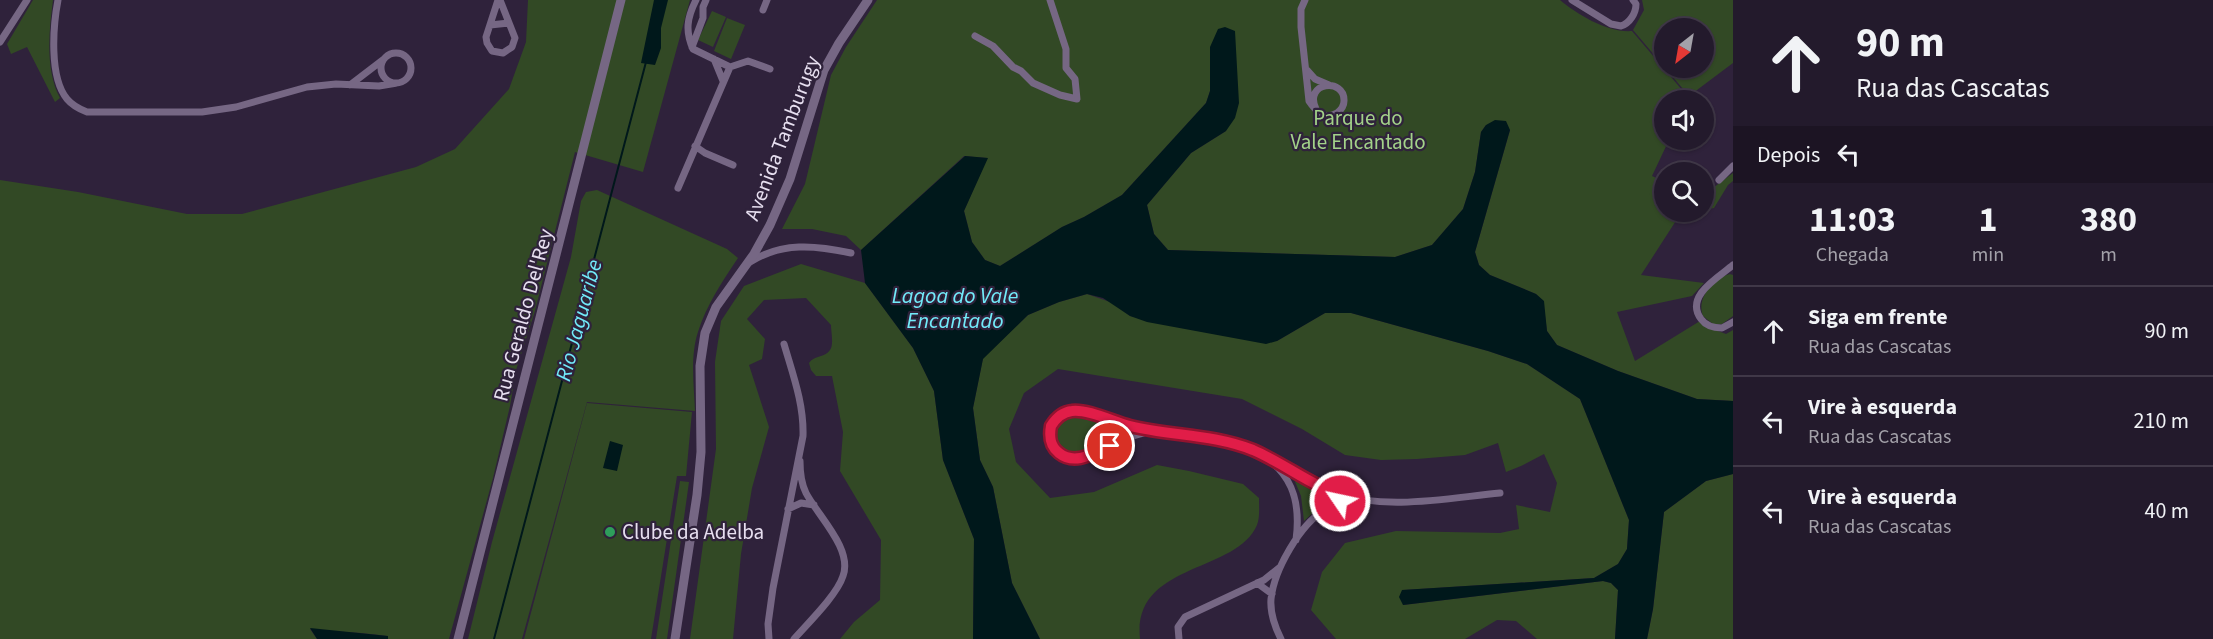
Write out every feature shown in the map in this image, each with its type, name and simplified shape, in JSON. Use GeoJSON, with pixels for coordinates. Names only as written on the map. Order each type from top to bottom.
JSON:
{"type":"FeatureCollection","features":[{"type":"Feature","properties":{"kind":"main road","name":"Rua Geraldo Del'Rey"},"geometry":{"type":"LineString","coordinates":[[458,639],[621,0]]}},
{"type":"Feature","properties":{"kind":"main road","name":"Avenida Tamburugy"},"geometry":{"type":"LineString","coordinates":[[675,639],[697,495],[700,452],[699,393],[705,333],[716,308],[747,264],[770,225],[784,195],[824,70],[868,0]]}},
{"type":"Feature","properties":{"kind":"street"},"geometry":{"type":"LineString","coordinates":[[0,42],[27,0]]}},
{"type":"Feature","properties":{"kind":"street"},"geometry":{"type":"LineString","coordinates":[[58,0],[54,28],[59,82],[65,98],[79,109],[87,111],[202,112],[236,107],[307,87],[379,86],[402,82],[411,72],[409,62],[403,55],[389,55],[350,85]]}},
{"type":"Feature","properties":{"kind":"street"},"geometry":{"type":"LineString","coordinates":[[499,0],[509,22],[514,43],[509,51],[503,53],[498,53],[489,47],[486,37],[499,0]]}},
{"type":"Feature","properties":{"kind":"street"},"geometry":{"type":"LineString","coordinates":[[692,47],[703,18],[706,0]]}},
{"type":"Feature","properties":{"kind":"street"},"geometry":{"type":"LineString","coordinates":[[763,10],[767,0]]}},
{"type":"Feature","properties":{"kind":"street"},"geometry":{"type":"LineString","coordinates":[[975,36],[993,46],[1012,67],[1021,71],[1033,83],[1060,95],[1077,99],[1075,79],[1066,68],[1066,49],[1050,0]]}},
{"type":"Feature","properties":{"kind":"street"},"geometry":{"type":"LineString","coordinates":[[1305,0],[1301,27],[1309,101],[1324,115],[1334,115],[1342,108],[1344,99],[1340,90],[1315,79],[1307,70]]}},
{"type":"Feature","properties":{"kind":"street"},"geometry":{"type":"LineString","coordinates":[[1572,0],[1611,24],[1621,27],[1628,23],[1635,12],[1636,4],[1633,0]]}},
{"type":"Feature","properties":{"kind":"street"},"geometry":{"type":"LineString","coordinates":[[703,11],[694,3],[689,15],[687,29],[692,47],[696,51],[730,67],[748,61],[770,69]]}},
{"type":"Feature","properties":{"kind":"street"},"geometry":{"type":"LineString","coordinates":[[490,25],[509,22]]}},
{"type":"Feature","properties":{"kind":"street"},"geometry":{"type":"LineString","coordinates":[[385,58],[381,66],[382,75],[388,81],[397,83]]}},
{"type":"Feature","properties":{"kind":"street"},"geometry":{"type":"LineString","coordinates":[[714,59],[723,81]]}},
{"type":"Feature","properties":{"kind":"street"},"geometry":{"type":"LineString","coordinates":[[678,188],[730,67]]}},
{"type":"Feature","properties":{"kind":"street"},"geometry":{"type":"LineString","coordinates":[[1316,109],[1314,94],[1321,87],[1331,85]]}},
{"type":"Feature","properties":{"kind":"street"},"geometry":{"type":"LineString","coordinates":[[695,146],[733,165]]}},
{"type":"Feature","properties":{"kind":"street"},"geometry":{"type":"LineString","coordinates":[[1719,180],[1732,168]]}},
{"type":"Feature","properties":{"kind":"street"},"geometry":{"type":"LineString","coordinates":[[747,264],[761,255],[779,249],[811,245],[851,253]]}},
{"type":"Feature","properties":{"kind":"street"},"geometry":{"type":"LineString","coordinates":[[1731,268],[1700,293],[1696,304],[1699,317],[1709,326],[1722,328],[1733,322]]}},
{"type":"Feature","properties":{"kind":"street"},"geometry":{"type":"LineString","coordinates":[[770,637],[771,597],[803,436],[802,411],[784,344]]}},
{"type":"Feature","properties":{"kind":"street"},"geometry":{"type":"LineString","coordinates":[[1155,430],[1131,436],[1088,456],[1071,459],[1056,451],[1051,443],[1050,435],[1055,419],[1062,414],[1079,411],[1131,426],[1215,439],[1265,456],[1339,495],[1363,501]]}},
{"type":"Feature","properties":{"kind":"street"},"geometry":{"type":"LineString","coordinates":[[1131,426],[1131,436]]}},
{"type":"Feature","properties":{"kind":"street"},"geometry":{"type":"LineString","coordinates":[[794,639],[838,587],[845,569],[842,551],[803,483],[801,450]]}},
{"type":"Feature","properties":{"kind":"street"},"geometry":{"type":"LineString","coordinates":[[1265,456],[1287,479],[1295,492],[1299,520],[1296,540]]}},
{"type":"Feature","properties":{"kind":"street"},"geometry":{"type":"LineString","coordinates":[[1287,479],[1294,472]]}},
{"type":"Feature","properties":{"kind":"street"},"geometry":{"type":"LineString","coordinates":[[1281,639],[1272,609],[1272,594],[1281,566],[1308,524],[1326,509],[1339,504],[1363,501],[1396,502],[1500,493]]}},
{"type":"Feature","properties":{"kind":"street"},"geometry":{"type":"LineString","coordinates":[[1339,495],[1339,504]]}},
{"type":"Feature","properties":{"kind":"street"},"geometry":{"type":"LineString","coordinates":[[788,509],[801,503],[814,505]]}},
{"type":"Feature","properties":{"kind":"street"},"geometry":{"type":"LineString","coordinates":[[1299,520],[1302,524],[1308,524]]}},
{"type":"Feature","properties":{"kind":"street"},"geometry":{"type":"LineString","coordinates":[[1179,639],[1178,627],[1185,617],[1257,584],[1281,566]]}},
{"type":"Feature","properties":{"kind":"street"},"geometry":{"type":"LineString","coordinates":[[1257,584],[1272,594]]}},
{"type":"Feature","properties":{"kind":"green space"},"geometry":{"type":"Polygon","coordinates":[[[33,0],[53,0],[50,63],[60,98],[55,102],[27,47],[11,54],[7,44],[33,0]]]}},
{"type":"Feature","properties":{"kind":"green space"},"geometry":{"type":"Polygon","coordinates":[[[528,0],[690,0],[643,172],[575,152],[535,311],[516,370],[493,478],[449,639],[388,639],[387,636],[310,629],[317,639],[0,639],[0,180],[78,192],[187,214],[242,214],[416,167],[455,149],[509,89],[526,42],[528,0]]]}},
{"type":"Feature","properties":{"kind":"green space","name":"Parque do Vale Encantado"},"geometry":{"type":"Polygon","coordinates":[[[877,0],[1560,0],[1603,26],[1632,31],[1654,57],[1654,78],[1672,78],[1682,90],[1654,90],[1654,150],[1664,150],[1659,162],[1654,162],[1652,176],[1654,177],[1654,222],[1675,222],[1641,275],[1704,283],[1692,296],[1617,312],[1635,361],[1700,321],[1726,334],[1733,330],[1733,401],[1697,399],[1618,371],[1557,345],[1547,331],[1543,301],[1536,294],[1490,275],[1479,265],[1475,252],[1510,130],[1486,125],[1481,132],[1475,172],[1463,209],[1432,245],[1395,257],[1168,250],[1154,234],[1147,205],[1191,153],[1226,131],[1210,47],[1210,91],[1206,103],[1122,195],[1062,227],[1000,266],[985,260],[972,242],[964,211],[987,158],[964,156],[861,250],[846,236],[812,229],[782,229],[805,184],[831,75],[846,47],[877,0]]]}},
{"type":"Feature","properties":{"kind":"green space"},"geometry":{"type":"Polygon","coordinates":[[[1642,0],[1733,0],[1733,63],[1714,77],[1714,18],[1654,18],[1654,55],[1633,30],[1644,10],[1642,0]]]}},
{"type":"Feature","properties":{"kind":"green space"},"geometry":{"type":"Polygon","coordinates":[[[712,11],[726,17],[713,47],[698,40],[712,11]]]}},
{"type":"Feature","properties":{"kind":"green space"},"geometry":{"type":"Polygon","coordinates":[[[727,18],[745,25],[731,59],[714,51],[727,18]]]}},
{"type":"Feature","properties":{"kind":"green space"},"geometry":{"type":"Polygon","coordinates":[[[1674,78],[1713,78],[1697,90],[1684,90],[1674,78]]]}},
{"type":"Feature","properties":{"kind":"green space"},"geometry":{"type":"Polygon","coordinates":[[[1733,173],[1733,181],[1714,208],[1714,187],[1733,173]]]}},
{"type":"Feature","properties":{"kind":"green space"},"geometry":{"type":"Polygon","coordinates":[[[597,190],[727,249],[738,258],[710,303],[698,332],[693,361],[695,411],[587,402],[522,639],[468,639],[492,542],[571,257],[581,201],[586,192],[597,190]]]}},
{"type":"Feature","properties":{"kind":"green space"},"geometry":{"type":"Polygon","coordinates":[[[801,264],[865,283],[913,348],[934,391],[943,460],[974,539],[973,639],[840,639],[854,622],[880,600],[881,540],[840,471],[843,432],[832,376],[816,376],[809,363],[830,350],[831,325],[806,298],[764,300],[747,319],[765,339],[762,359],[749,365],[769,427],[752,488],[741,554],[733,639],[690,639],[716,449],[715,362],[721,321],[744,286],[801,264]]]}},
{"type":"Feature","properties":{"kind":"green space"},"geometry":{"type":"Polygon","coordinates":[[[1730,274],[1733,275],[1733,316],[1722,324],[1713,324],[1703,316],[1701,309],[1704,296],[1712,285],[1730,274]]]}},
{"type":"Feature","properties":{"kind":"green space"},"geometry":{"type":"Polygon","coordinates":[[[1087,294],[1113,303],[1130,316],[1277,341],[1325,313],[1351,313],[1527,364],[1580,399],[1629,520],[1627,549],[1618,564],[1594,578],[1403,590],[1403,605],[1603,581],[1611,583],[1618,590],[1615,639],[1537,639],[1516,621],[1497,620],[1465,639],[1336,639],[1311,610],[1322,572],[1345,543],[1396,531],[1500,533],[1519,529],[1516,505],[1550,512],[1557,483],[1544,454],[1506,472],[1498,443],[1465,455],[1417,459],[1381,460],[1345,455],[1302,429],[1242,399],[1058,369],[1024,393],[1009,429],[1016,462],[1050,498],[1094,492],[1157,465],[1243,484],[1259,498],[1259,515],[1257,525],[1246,541],[1229,553],[1168,582],[1152,596],[1142,614],[1140,639],[1040,639],[1012,583],[993,487],[980,460],[973,408],[983,358],[1028,315],[1059,302],[1087,294]]]}},
{"type":"Feature","properties":{"kind":"green space","name":"Clube da Adelba"},"geometry":{"type":"Polygon","coordinates":[[[587,403],[692,412],[686,476],[677,476],[651,639],[524,639],[587,403]]]}},
{"type":"Feature","properties":{"kind":"green space"},"geometry":{"type":"Polygon","coordinates":[[[1071,415],[1126,431],[1083,452],[1068,454],[1055,442],[1055,437],[1060,422],[1071,415]]]}},
{"type":"Feature","properties":{"kind":"green space"},"geometry":{"type":"Polygon","coordinates":[[[1733,474],[1733,639],[1647,639],[1653,609],[1664,512],[1706,481],[1733,474]]]}},
{"type":"Feature","properties":{"kind":"green space"},"geometry":{"type":"Polygon","coordinates":[[[1293,477],[1336,499],[1318,508],[1304,521],[1301,496],[1293,477]]]}},
{"type":"Feature","properties":{"kind":"green space"},"geometry":{"type":"Polygon","coordinates":[[[680,481],[689,482],[667,639],[656,639],[680,481]]]}},
{"type":"Feature","properties":{"kind":"water"},"geometry":{"type":"Polygon","coordinates":[[[654,0],[668,0],[661,28],[661,48],[655,65],[641,63],[654,0]]]}},
{"type":"Feature","properties":{"kind":"water","name":"Lagoa do Vale Encantado"},"geometry":{"type":"Polygon","coordinates":[[[1225,27],[1235,31],[1239,103],[1235,118],[1226,131],[1191,153],[1147,205],[1154,234],[1168,250],[1395,257],[1432,245],[1463,209],[1475,172],[1481,132],[1486,125],[1495,120],[1506,121],[1510,130],[1475,252],[1479,265],[1490,275],[1536,294],[1544,301],[1547,331],[1557,345],[1618,371],[1697,399],[1733,401],[1733,474],[1706,481],[1664,512],[1653,609],[1647,639],[1615,639],[1618,590],[1611,583],[1603,581],[1403,605],[1399,597],[1402,590],[1594,578],[1618,564],[1627,549],[1629,520],[1580,399],[1527,364],[1351,313],[1325,313],[1277,341],[1266,344],[1147,322],[1130,316],[1103,298],[1087,294],[1059,302],[1028,315],[983,359],[973,408],[980,460],[993,487],[1012,583],[1040,639],[973,639],[974,539],[943,460],[934,391],[913,348],[865,283],[861,250],[965,156],[988,158],[964,211],[972,242],[985,260],[1000,266],[1062,227],[1122,195],[1206,103],[1210,91],[1210,47],[1218,29],[1225,27]]]}},
{"type":"Feature","properties":{"kind":"water"},"geometry":{"type":"Polygon","coordinates":[[[610,441],[623,445],[617,471],[603,468],[610,441]]]}},
{"type":"Feature","properties":{"kind":"water"},"geometry":{"type":"Polygon","coordinates":[[[310,628],[388,636],[388,639],[317,639],[310,628]]]}},
{"type":"Feature","properties":{"kind":"waterway","name":"Rio Jaguaribe"},"geometry":{"type":"LineString","coordinates":[[494,639],[646,62]]}},
{"type":"Feature","properties":{"kind":"place","name":"Clube da Adelba"},"geometry":{"type":"Point","coordinates":[610,532]}},
{"type":"Feature","properties":{"kind":"route"},"geometry":{"type":"LineString","coordinates":[[1110,446],[1080,459],[1071,459],[1056,451],[1051,443],[1051,426],[1062,414],[1079,411],[1131,426],[1215,439],[1277,461],[1303,478],[1339,495],[1340,501]]}}]}
